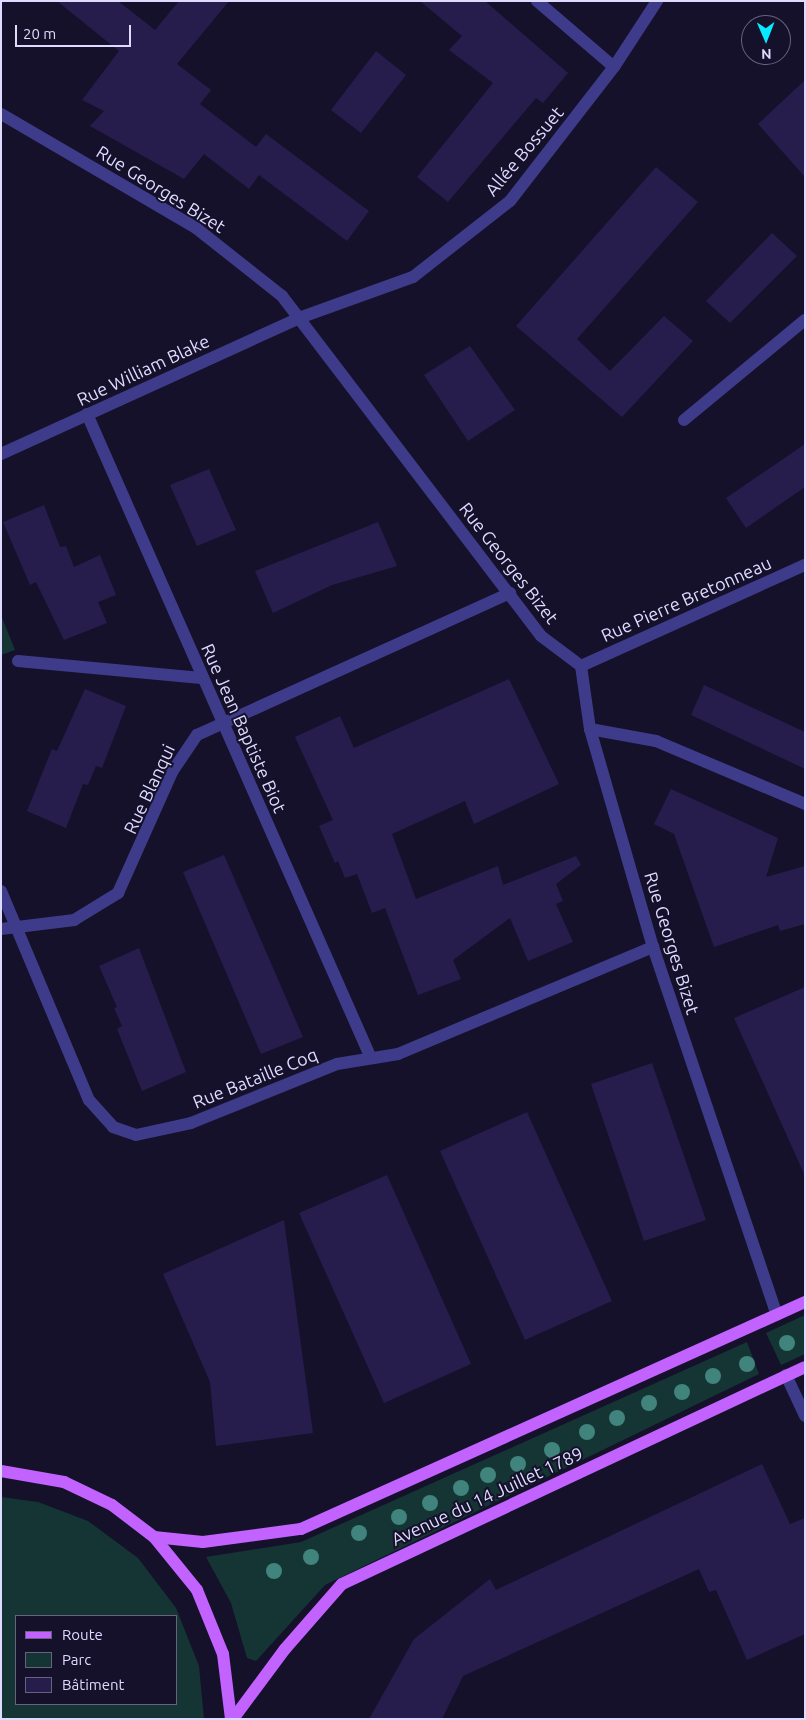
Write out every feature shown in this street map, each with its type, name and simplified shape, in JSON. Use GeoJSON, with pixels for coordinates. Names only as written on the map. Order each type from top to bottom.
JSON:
{"type":"FeatureCollection","features":[{"type":"Feature","properties":{"kind":"main road"},"geometry":{"type":"LineString","coordinates":[[154,1537],[203,1542],[301,1529],[805,1302]]}},
{"type":"Feature","properties":{"kind":"main road","name":"Avenue du 14 Juillet 1789"},"geometry":{"type":"LineString","coordinates":[[232,1719],[285,1649],[342,1584],[805,1367]]}},
{"type":"Feature","properties":{"kind":"main road"},"geometry":{"type":"LineString","coordinates":[[1,1471],[64,1482],[112,1505],[154,1537],[196,1590],[223,1654],[232,1719]]}},
{"type":"Feature","properties":{"kind":"street"},"geometry":{"type":"LineString","coordinates":[[536,1],[614,67]]}},
{"type":"Feature","properties":{"kind":"street","name":"Allée Bossuet"},"geometry":{"type":"LineString","coordinates":[[299,318],[413,277],[510,201],[614,67],[657,1]]}},
{"type":"Feature","properties":{"kind":"street","name":"Rue Georges Bizet"},"geometry":{"type":"LineString","coordinates":[[1,114],[196,228],[282,296],[541,636],[581,666],[590,729],[653,947],[777,1315]]}},
{"type":"Feature","properties":{"kind":"street","name":"Rue William Blake"},"geometry":{"type":"LineString","coordinates":[[1,454],[299,318]]}},
{"type":"Feature","properties":{"kind":"street"},"geometry":{"type":"LineString","coordinates":[[684,420],[805,320]]}},
{"type":"Feature","properties":{"kind":"street","name":"Rue Jean Baptiste Biot"},"geometry":{"type":"LineString","coordinates":[[87,414],[200,678],[222,721],[370,1056]]}},
{"type":"Feature","properties":{"kind":"street","name":"Rue Pierre Bretonneau"},"geometry":{"type":"LineString","coordinates":[[581,666],[805,565]]}},
{"type":"Feature","properties":{"kind":"street","name":"Rue Blanqui"},"geometry":{"type":"LineString","coordinates":[[1,929],[74,920],[118,893],[185,750],[197,735],[222,721],[510,593]]}},
{"type":"Feature","properties":{"kind":"street"},"geometry":{"type":"LineString","coordinates":[[18,661],[200,678]]}},
{"type":"Feature","properties":{"kind":"street"},"geometry":{"type":"LineString","coordinates":[[590,729],[656,741],[805,804]]}},
{"type":"Feature","properties":{"kind":"street","name":"Rue Bataille Coq"},"geometry":{"type":"LineString","coordinates":[[1,891],[89,1100],[113,1127],[136,1135],[158,1133],[338,1064],[370,1056],[398,1054],[653,947]]}},
{"type":"Feature","properties":{"kind":"street"},"geometry":{"type":"LineString","coordinates":[[786,1375],[805,1416]]}},
{"type":"Feature","properties":{"kind":"green space"},"geometry":{"type":"Polygon","coordinates":[[[1,615],[15,650],[1,655],[1,615]]]}},
{"type":"Feature","properties":{"kind":"green space"},"geometry":{"type":"Polygon","coordinates":[[[805,1315],[805,1354],[781,1365],[766,1333],[805,1315]]]}},
{"type":"Feature","properties":{"kind":"green space"},"geometry":{"type":"Polygon","coordinates":[[[747,1342],[759,1374],[325,1585],[256,1661],[247,1658],[231,1603],[206,1557],[301,1542],[747,1342]]]}},
{"type":"Feature","properties":{"kind":"green space"},"geometry":{"type":"Polygon","coordinates":[[[1,1497],[38,1502],[88,1521],[138,1558],[176,1608],[199,1666],[204,1719],[1,1719],[1,1497]]]}},
{"type":"Feature","properties":{"kind":"building"},"geometry":{"type":"Polygon","coordinates":[[[57,1],[118,1],[155,30],[179,1],[229,1],[177,64],[211,90],[200,104],[256,147],[266,134],[369,211],[347,241],[259,175],[249,189],[204,154],[184,179],[90,126],[104,111],[82,100],[119,51],[57,1]]]}},
{"type":"Feature","properties":{"kind":"building"},"geometry":{"type":"Polygon","coordinates":[[[420,1],[485,1],[568,73],[543,103],[536,98],[448,202],[417,177],[493,83],[449,50],[462,36],[420,1]]]}},
{"type":"Feature","properties":{"kind":"building"},"geometry":{"type":"Polygon","coordinates":[[[376,51],[406,75],[361,133],[331,110],[376,51]]]}},
{"type":"Feature","properties":{"kind":"building"},"geometry":{"type":"Polygon","coordinates":[[[805,80],[805,177],[758,124],[805,80]]]}},
{"type":"Feature","properties":{"kind":"building"},"geometry":{"type":"Polygon","coordinates":[[[656,167],[698,202],[577,339],[610,371],[664,316],[693,341],[622,417],[516,326],[656,167]]]}},
{"type":"Feature","properties":{"kind":"building"},"geometry":{"type":"Polygon","coordinates":[[[772,233],[797,256],[730,323],[706,301],[772,233]]]}},
{"type":"Feature","properties":{"kind":"building"},"geometry":{"type":"Polygon","coordinates":[[[470,346],[515,410],[468,441],[424,375],[470,346]]]}},
{"type":"Feature","properties":{"kind":"building"},"geometry":{"type":"Polygon","coordinates":[[[805,444],[805,487],[746,528],[726,498],[805,444]]]}},
{"type":"Feature","properties":{"kind":"building"},"geometry":{"type":"Polygon","coordinates":[[[209,469],[236,530],[197,546],[170,485],[209,469]]]}},
{"type":"Feature","properties":{"kind":"building"},"geometry":{"type":"Polygon","coordinates":[[[44,505],[60,547],[66,546],[74,567],[100,555],[116,595],[98,602],[107,623],[64,640],[36,582],[30,585],[3,522],[44,505]]]}},
{"type":"Feature","properties":{"kind":"building"},"geometry":{"type":"Polygon","coordinates":[[[378,522],[397,566],[332,585],[273,613],[255,571],[378,522]]]}},
{"type":"Feature","properties":{"kind":"building"},"geometry":{"type":"Polygon","coordinates":[[[509,679],[559,784],[474,824],[465,801],[392,834],[416,899],[498,866],[503,885],[576,856],[581,865],[556,884],[563,901],[556,904],[573,942],[528,961],[510,918],[453,960],[461,979],[418,995],[385,908],[372,913],[357,874],[345,878],[338,861],[335,863],[319,826],[333,820],[295,737],[340,716],[354,748],[509,679]]]}},
{"type":"Feature","properties":{"kind":"building"},"geometry":{"type":"Polygon","coordinates":[[[704,685],[805,732],[805,769],[691,715],[704,685]]]}},
{"type":"Feature","properties":{"kind":"building"},"geometry":{"type":"Polygon","coordinates":[[[85,689],[126,706],[102,768],[96,766],[88,785],[83,784],[66,828],[27,811],[52,749],[57,751],[85,689]]]}},
{"type":"Feature","properties":{"kind":"building"},"geometry":{"type":"Polygon","coordinates":[[[671,789],[778,838],[766,877],[805,866],[805,924],[780,931],[778,925],[714,947],[674,834],[654,824],[671,789]]]}},
{"type":"Feature","properties":{"kind":"building"},"geometry":{"type":"Polygon","coordinates":[[[224,855],[303,1037],[261,1054],[183,872],[224,855]]]}},
{"type":"Feature","properties":{"kind":"building"},"geometry":{"type":"Polygon","coordinates":[[[139,948],[186,1072],[142,1091],[117,1029],[122,1026],[114,1008],[117,1007],[99,966],[139,948]]]}},
{"type":"Feature","properties":{"kind":"building"},"geometry":{"type":"Polygon","coordinates":[[[805,987],[805,1176],[734,1018],[805,987]]]}},
{"type":"Feature","properties":{"kind":"building"},"geometry":{"type":"Polygon","coordinates":[[[652,1063],[706,1220],[644,1241],[591,1084],[652,1063]]]}},
{"type":"Feature","properties":{"kind":"building"},"geometry":{"type":"Polygon","coordinates":[[[527,1112],[612,1301],[525,1340],[440,1151],[527,1112]]]}},
{"type":"Feature","properties":{"kind":"building"},"geometry":{"type":"Polygon","coordinates":[[[387,1175],[471,1364],[384,1403],[299,1213],[387,1175]]]}},
{"type":"Feature","properties":{"kind":"building"},"geometry":{"type":"Polygon","coordinates":[[[284,1220],[313,1433],[216,1446],[210,1382],[163,1274],[284,1220]]]}},
{"type":"Feature","properties":{"kind":"building"},"geometry":{"type":"Polygon","coordinates":[[[762,1464],[790,1524],[805,1518],[805,1634],[747,1660],[716,1590],[709,1592],[699,1569],[463,1676],[442,1719],[369,1719],[414,1639],[490,1579],[496,1590],[762,1464]]]}}]}
